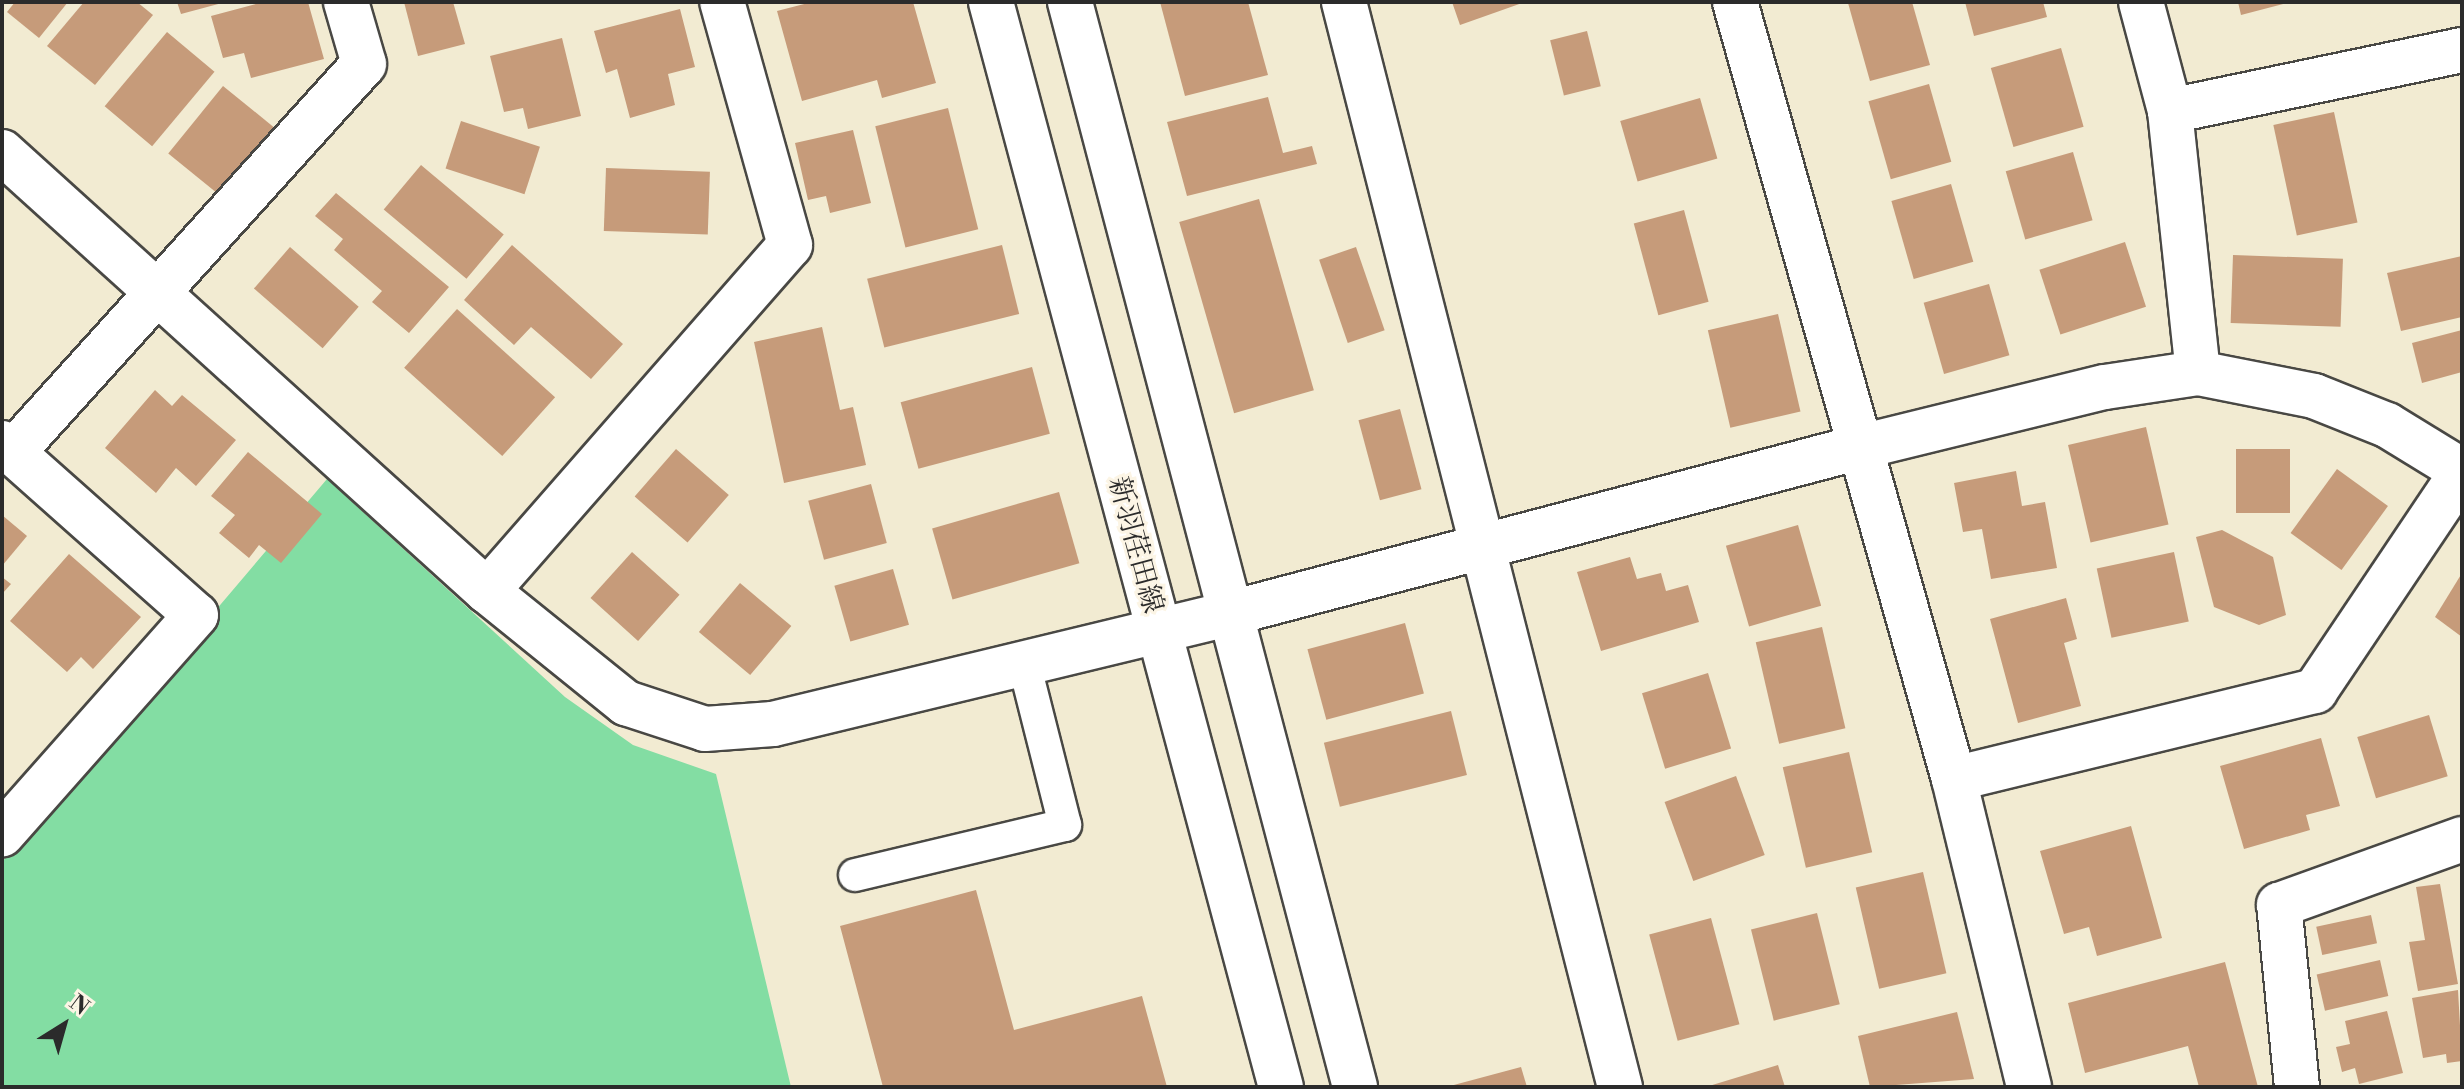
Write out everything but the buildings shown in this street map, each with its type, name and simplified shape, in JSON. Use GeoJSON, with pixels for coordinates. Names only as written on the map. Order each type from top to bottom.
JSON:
{"type":"FeatureCollection","features":[{"type":"Feature","properties":{"kind":"street"},"geometry":{"type":"LineString","coordinates":[[2,834],[196,615],[7,448],[157,292],[364,64],[346,2]]}},
{"type":"Feature","properties":{"kind":"street"},"geometry":{"type":"LineString","coordinates":[[487,591],[790,245],[722,2]]}},
{"type":"Feature","properties":{"kind":"street","name":"新羽荏田線"},"geometry":{"type":"LineString","coordinates":[[991,2],[1281,1087]]}},
{"type":"Feature","properties":{"kind":"street"},"geometry":{"type":"LineString","coordinates":[[1070,2],[1235,612],[1355,1087]]}},
{"type":"Feature","properties":{"kind":"street"},"geometry":{"type":"LineString","coordinates":[[1344,2],[1479,547],[1620,1087]]}},
{"type":"Feature","properties":{"kind":"street"},"geometry":{"type":"LineString","coordinates":[[1735,2],[1856,448],[1954,779],[2029,1087]]}},
{"type":"Feature","properties":{"kind":"street"},"geometry":{"type":"LineString","coordinates":[[2141,2],[2170,111],[2198,373]]}},
{"type":"Feature","properties":{"kind":"street"},"geometry":{"type":"LineString","coordinates":[[2170,111],[2462,50]]}},
{"type":"Feature","properties":{"kind":"street"},"geometry":{"type":"LineString","coordinates":[[2,152],[487,591],[626,703],[705,729],[773,724],[1235,612],[1856,448],[2105,387],[2198,373],[2314,396],[2387,425],[2462,471],[2315,691],[1954,779]]}},
{"type":"Feature","properties":{"kind":"street"},"geometry":{"type":"LineString","coordinates":[[2297,1087],[2279,905],[2462,839]]}},
{"type":"Feature","properties":{"kind":"lane"},"geometry":{"type":"LineString","coordinates":[[855,875],[1065,825],[1024,663]]}},
{"type":"Feature","properties":{"kind":"green space"},"geometry":{"type":"Polygon","coordinates":[[[327,479],[565,697],[633,745],[716,774],[791,1087],[2,1087],[2,862],[327,479]]]}}]}
